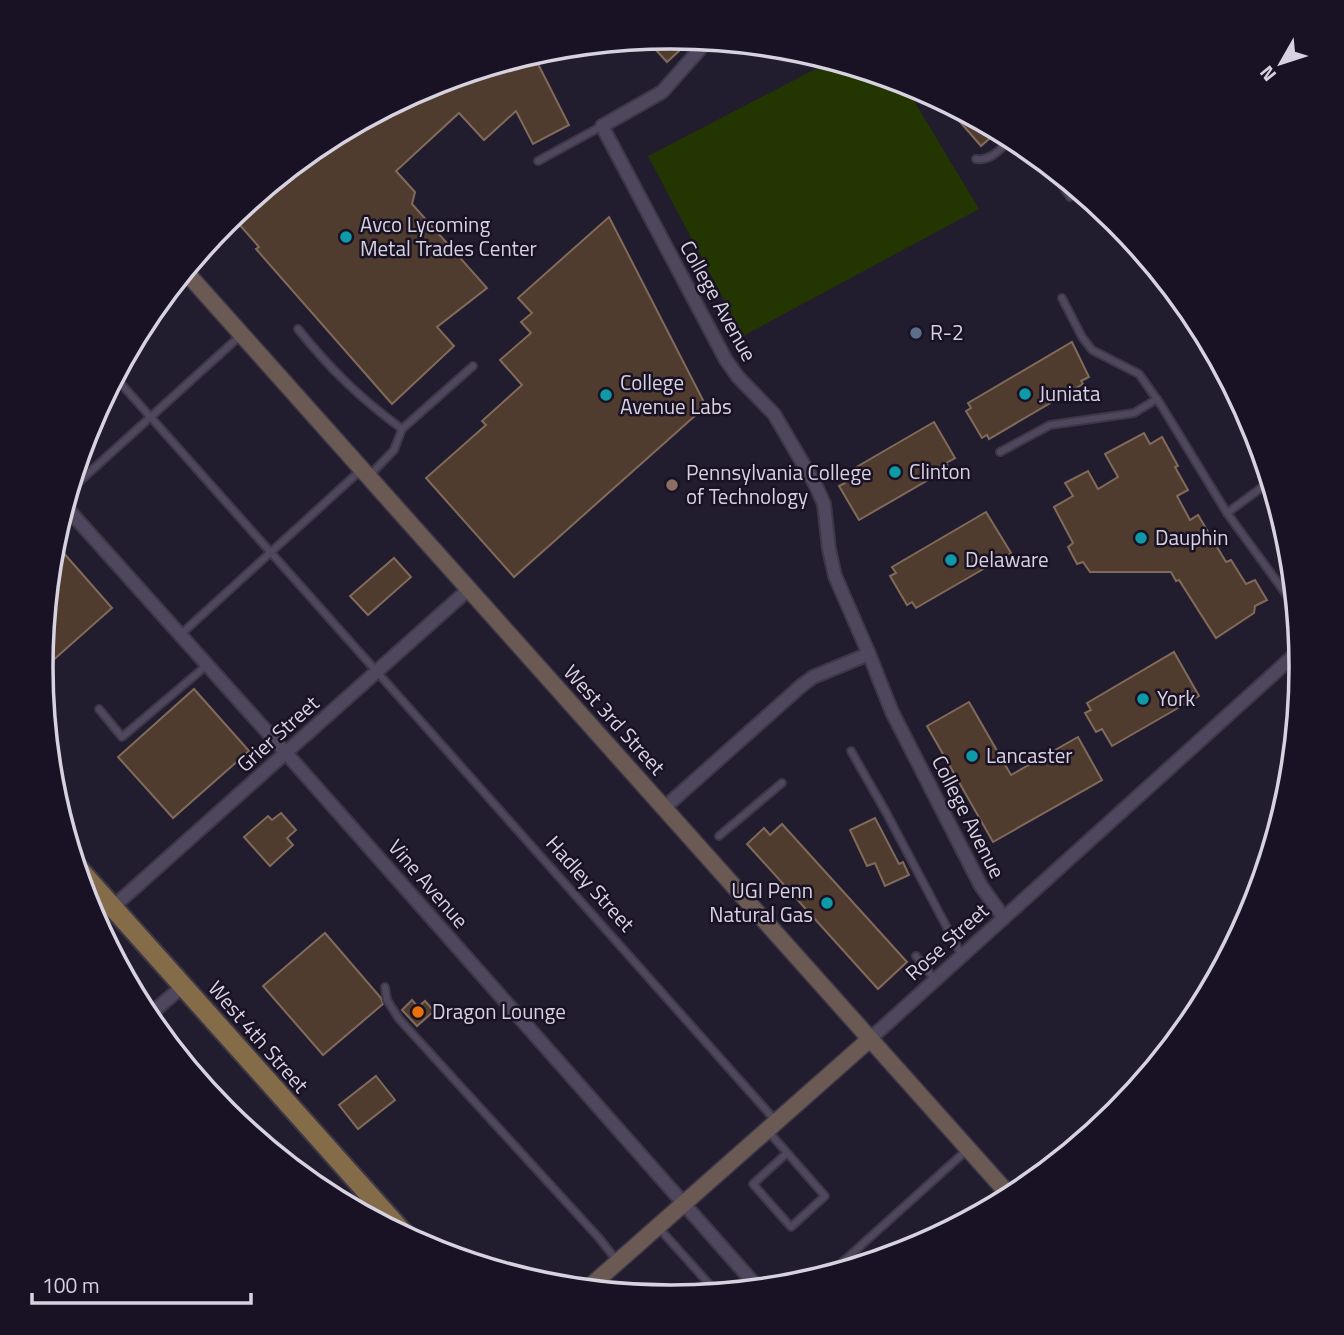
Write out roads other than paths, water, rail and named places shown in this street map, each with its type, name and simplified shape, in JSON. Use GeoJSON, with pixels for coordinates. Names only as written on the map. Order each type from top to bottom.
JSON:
{"type":"FeatureCollection","features":[{"type":"Feature","properties":{"kind":"main road","name":"West 3rd Street"},"geometry":{"type":"LineString","coordinates":[[192,278],[1002,1190]]}},
{"type":"Feature","properties":{"kind":"main road","name":"West 4th Street"},"geometry":{"type":"LineString","coordinates":[[93,885],[389,1217]]}},
{"type":"Feature","properties":{"kind":"main road","name":"Rose Street"},"geometry":{"type":"LineString","coordinates":[[596,1281],[870,1039]]}},
{"type":"Feature","properties":{"kind":"street"},"geometry":{"type":"LineString","coordinates":[[602,127],[662,92],[699,50]]}},
{"type":"Feature","properties":{"kind":"street","name":"College Avenue"},"geometry":{"type":"LineString","coordinates":[[602,127],[726,360],[738,377],[774,414],[815,484],[824,504],[835,576],[892,712],[987,896],[1004,918]]}},
{"type":"Feature","properties":{"kind":"street","name":"Vine Avenue"},"geometry":{"type":"LineString","coordinates":[[73,515],[684,1203],[748,1282]]}},
{"type":"Feature","properties":{"kind":"street","name":"Grier Street"},"geometry":{"type":"LineString","coordinates":[[114,907],[469,589]]}},
{"type":"Feature","properties":{"kind":"street"},"geometry":{"type":"LineString","coordinates":[[664,808],[801,686],[813,677],[869,654]]}},
{"type":"Feature","properties":{"kind":"street","name":"Rose Street"},"geometry":{"type":"LineString","coordinates":[[870,1039],[1290,659]]}},
{"type":"Feature","properties":{"kind":"street"},"geometry":{"type":"LineString","coordinates":[[157,1009],[183,986]]}},
{"type":"Feature","properties":{"kind":"lane"},"geometry":{"type":"LineString","coordinates":[[538,161],[602,127]]}},
{"type":"Feature","properties":{"kind":"lane"},"geometry":{"type":"LineString","coordinates":[[976,159],[991,157],[1004,146]]}},
{"type":"Feature","properties":{"kind":"lane"},"geometry":{"type":"LineString","coordinates":[[1065,190],[1070,197]]}},
{"type":"Feature","properties":{"kind":"lane"},"geometry":{"type":"LineString","coordinates":[[1062,298],[1082,337],[1092,350],[1134,370],[1157,400],[1227,513],[1286,593]]}},
{"type":"Feature","properties":{"kind":"lane"},"geometry":{"type":"LineString","coordinates":[[298,329],[328,366],[366,402],[402,429]]}},
{"type":"Feature","properties":{"kind":"lane"},"geometry":{"type":"LineString","coordinates":[[83,478],[242,334]]}},
{"type":"Feature","properties":{"kind":"lane"},"geometry":{"type":"LineString","coordinates":[[180,635],[270,551],[394,450],[402,429],[473,366]]}},
{"type":"Feature","properties":{"kind":"lane","name":"Hadley Street"},"geometry":{"type":"LineString","coordinates":[[122,384],[377,671],[771,1126],[787,1153],[825,1196],[790,1227],[753,1184],[787,1153]]}},
{"type":"Feature","properties":{"kind":"lane"},"geometry":{"type":"LineString","coordinates":[[1000,452],[1050,425],[1134,413],[1157,400]]}},
{"type":"Feature","properties":{"kind":"lane"},"geometry":{"type":"LineString","coordinates":[[1227,513],[1263,486]]}},
{"type":"Feature","properties":{"kind":"lane"},"geometry":{"type":"LineString","coordinates":[[99,709],[122,737],[207,665]]}},
{"type":"Feature","properties":{"kind":"lane"},"geometry":{"type":"LineString","coordinates":[[851,751],[883,805],[962,956]]}},
{"type":"Feature","properties":{"kind":"lane"},"geometry":{"type":"LineString","coordinates":[[719,836],[782,783]]}},
{"type":"Feature","properties":{"kind":"lane"},"geometry":{"type":"LineString","coordinates":[[916,956],[935,980]]}},
{"type":"Feature","properties":{"kind":"lane"},"geometry":{"type":"LineString","coordinates":[[385,987],[387,1000],[405,1026],[618,1262]]}},
{"type":"Feature","properties":{"kind":"lane"},"geometry":{"type":"LineString","coordinates":[[844,1261],[968,1149]]}},
{"type":"Feature","properties":{"kind":"lane"},"geometry":{"type":"LineString","coordinates":[[658,1227],[710,1285]]}},
{"type":"Feature","properties":{"kind":"place","name":"Avco Lycoming Metal Trades Center"},"geometry":{"type":"Point","coordinates":[346,237]}},
{"type":"Feature","properties":{"kind":"place","name":"R-2"},"geometry":{"type":"Point","coordinates":[916,333]}},
{"type":"Feature","properties":{"kind":"place","name":"Juniata"},"geometry":{"type":"Point","coordinates":[1025,394]}},
{"type":"Feature","properties":{"kind":"place","name":"College Avenue Labs"},"geometry":{"type":"Point","coordinates":[606,395]}},
{"type":"Feature","properties":{"kind":"place","name":"Clinton"},"geometry":{"type":"Point","coordinates":[895,472]}},
{"type":"Feature","properties":{"kind":"place","name":"Pennsylvania College of Technology"},"geometry":{"type":"Point","coordinates":[672,485]}},
{"type":"Feature","properties":{"kind":"place","name":"Dauphin"},"geometry":{"type":"Point","coordinates":[1141,538]}},
{"type":"Feature","properties":{"kind":"place","name":"Delaware"},"geometry":{"type":"Point","coordinates":[951,560]}},
{"type":"Feature","properties":{"kind":"place","name":"York"},"geometry":{"type":"Point","coordinates":[1143,699]}},
{"type":"Feature","properties":{"kind":"place","name":"Lancaster"},"geometry":{"type":"Point","coordinates":[972,756]}},
{"type":"Feature","properties":{"kind":"place","name":"UGI Penn Natural Gas"},"geometry":{"type":"Point","coordinates":[827,903]}},
{"type":"Feature","properties":{"kind":"place","name":"Dragon Lounge"},"geometry":{"type":"Point","coordinates":[418,1012]}}]}
